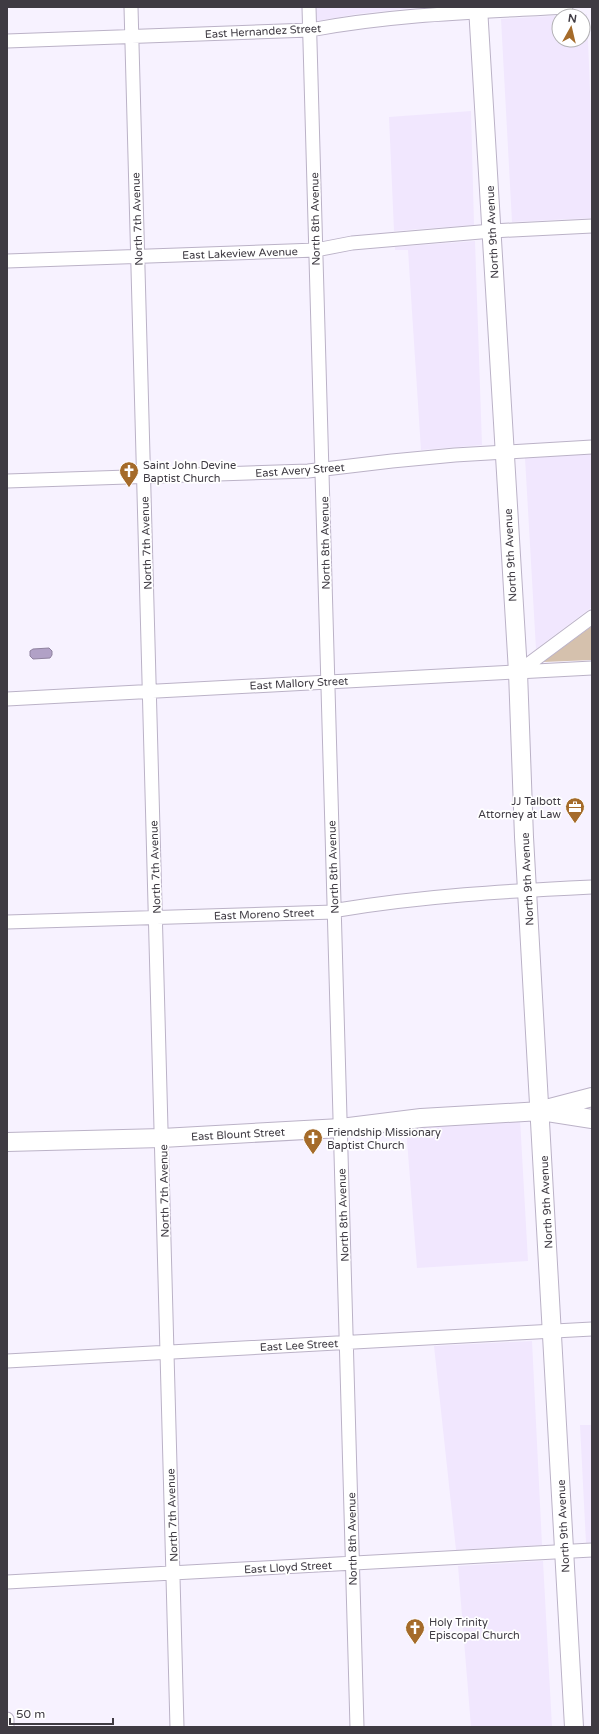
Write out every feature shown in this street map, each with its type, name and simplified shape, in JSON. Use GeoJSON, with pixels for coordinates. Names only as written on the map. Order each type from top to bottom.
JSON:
{"type":"FeatureCollection","features":[{"type":"Feature","properties":{"kind":"main road","name":"North 9th Avenue"},"geometry":{"type":"LineString","coordinates":[[478,9],[518,672],[528,890],[574,1727]]}},
{"type":"Feature","properties":{"kind":"main road","name":"East Blount Street"},"geometry":{"type":"LineString","coordinates":[[7,1142],[162,1138],[341,1128],[421,1118],[541,1111],[592,1097]]}},
{"type":"Feature","properties":{"kind":"main road","name":"East Blount Street"},"geometry":{"type":"LineString","coordinates":[[541,1111],[592,1119]]}},
{"type":"Feature","properties":{"kind":"street","name":"North 7th Avenue"},"geometry":{"type":"LineString","coordinates":[[131,7],[177,1727]]}},
{"type":"Feature","properties":{"kind":"street","name":"North 8th Avenue"},"geometry":{"type":"LineString","coordinates":[[309,7],[357,1727]]}},
{"type":"Feature","properties":{"kind":"street","name":"East Hernandez Street"},"geometry":{"type":"LineString","coordinates":[[7,41],[310,30],[357,22],[478,9],[566,7]]}},
{"type":"Feature","properties":{"kind":"street","name":"East Lakeview Avenue"},"geometry":{"type":"LineString","coordinates":[[7,261],[316,250],[352,243],[492,231],[592,226]]}},
{"type":"Feature","properties":{"kind":"street","name":"East Avery Street"},"geometry":{"type":"LineString","coordinates":[[7,481],[144,478],[323,470],[392,461],[504,451],[592,446]]}},
{"type":"Feature","properties":{"kind":"street"},"geometry":{"type":"LineString","coordinates":[[518,672],[592,617]]}},
{"type":"Feature","properties":{"kind":"street","name":"East Mallory Street"},"geometry":{"type":"LineString","coordinates":[[7,699],[592,668]]}},
{"type":"Feature","properties":{"kind":"street","name":"East Moreno Street"},"geometry":{"type":"LineString","coordinates":[[7,922],[334,912],[338,910],[404,900],[528,890],[592,887]]}},
{"type":"Feature","properties":{"kind":"street","name":"East Lee Street"},"geometry":{"type":"LineString","coordinates":[[7,1361],[592,1329]]}},
{"type":"Feature","properties":{"kind":"street","name":"East Lloyd Street"},"geometry":{"type":"LineString","coordinates":[[7,1582],[592,1550]]}},
{"type":"Feature","properties":{"kind":"street"},"geometry":{"type":"LineString","coordinates":[[7,1719],[7,1727]]}},
{"type":"Feature","properties":{"kind":"shaded area"},"geometry":{"type":"Polygon","coordinates":[[[316,7],[422,7],[357,14],[317,21],[316,7]]]}},
{"type":"Feature","properties":{"kind":"shaded area"},"geometry":{"type":"Polygon","coordinates":[[[551,16],[551,48],[588,48],[592,142],[592,218],[512,222],[501,19],[551,16]]]}},
{"type":"Feature","properties":{"kind":"shaded area"},"geometry":{"type":"Polygon","coordinates":[[[471,111],[474,225],[394,231],[389,117],[471,111]]]}},
{"type":"Feature","properties":{"kind":"shaded area"},"geometry":{"type":"Polygon","coordinates":[[[475,241],[482,445],[421,450],[408,250],[395,250],[395,247],[475,241]]]}},
{"type":"Feature","properties":{"kind":"shaded area"},"geometry":{"type":"Polygon","coordinates":[[[592,454],[592,607],[536,649],[525,458],[592,454]]]}},
{"type":"Feature","properties":{"kind":"shaded area"},"geometry":{"type":"Polygon","coordinates":[[[592,626],[592,660],[543,662],[592,626]]]}},
{"type":"Feature","properties":{"kind":"shaded area"},"geometry":{"type":"Polygon","coordinates":[[[49,648],[52,651],[50,658],[33,659],[30,656],[30,651],[33,649],[49,648]]]}},
{"type":"Feature","properties":{"kind":"shaded area"},"geometry":{"type":"Polygon","coordinates":[[[520,1119],[528,1261],[417,1268],[406,1128],[520,1119]]]}},
{"type":"Feature","properties":{"kind":"shaded area"},"geometry":{"type":"Polygon","coordinates":[[[532,1341],[542,1545],[456,1550],[434,1346],[532,1341]]]}},
{"type":"Feature","properties":{"kind":"shaded area"},"geometry":{"type":"Polygon","coordinates":[[[580,1425],[592,1425],[592,1542],[586,1543],[580,1425]]]}},
{"type":"Feature","properties":{"kind":"shaded area"},"geometry":{"type":"Polygon","coordinates":[[[543,1561],[552,1727],[471,1727],[458,1566],[543,1561]]]}},
{"type":"Feature","properties":{"kind":"place","name":"Saint John Devine Baptist Church"},"geometry":{"type":"Point","coordinates":[129,488]}},
{"type":"Feature","properties":{"kind":"place","name":"JJ Talbott Attorney at Law"},"geometry":{"type":"Point","coordinates":[575,824]}},
{"type":"Feature","properties":{"kind":"place","name":"Friendship Missionary Baptist Church"},"geometry":{"type":"Point","coordinates":[313,1155]}},
{"type":"Feature","properties":{"kind":"place","name":"Holy Trinity Episcopal Church"},"geometry":{"type":"Point","coordinates":[415,1645]}}]}
